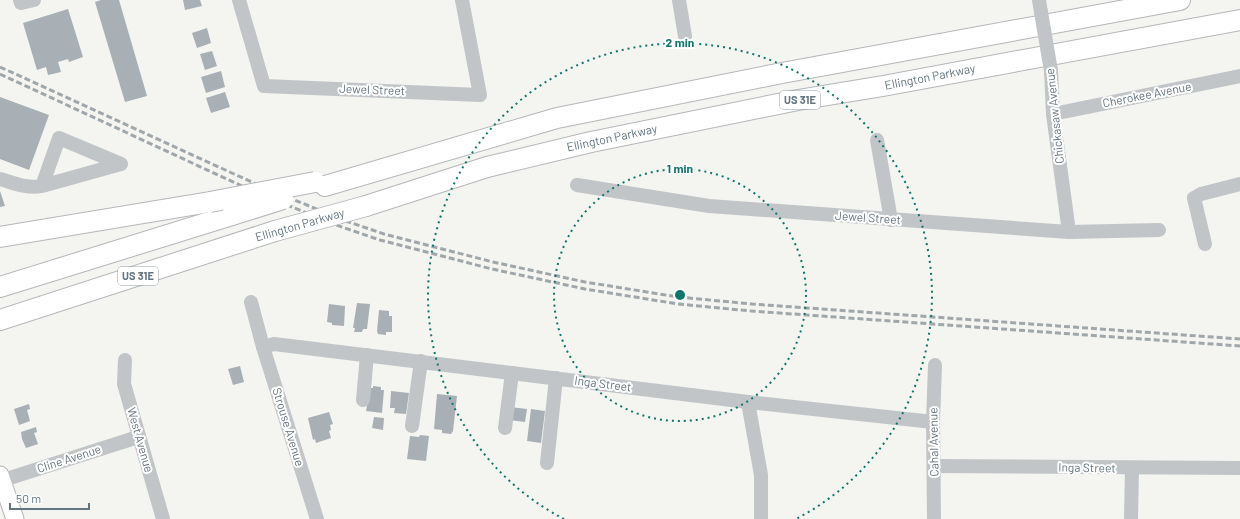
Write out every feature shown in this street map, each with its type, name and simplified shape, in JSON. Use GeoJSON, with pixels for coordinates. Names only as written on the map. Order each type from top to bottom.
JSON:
{"type":"FeatureCollection","features":[{"type":"Feature","properties":{"kind":"highway","name":"US 31E"},"geometry":{"type":"LineString","coordinates":[[0,287],[232,215],[320,184],[362,174],[557,118],[664,95],[1180,0]]}},
{"type":"Feature","properties":{"kind":"highway","name":"Ellington Parkway"},"geometry":{"type":"LineString","coordinates":[[0,320],[275,231],[366,206],[487,167],[591,142],[798,100],[883,86],[1240,20]]}},
{"type":"Feature","properties":{"kind":"highway"},"geometry":{"type":"LineString","coordinates":[[0,237],[320,184]]}},
{"type":"Feature","properties":{"kind":"main road"},"geometry":{"type":"LineString","coordinates":[[1,479],[15,519]]}},
{"type":"Feature","properties":{"kind":"street","name":"Jewel Street"},"geometry":{"type":"LineString","coordinates":[[239,0],[264,86],[480,95],[462,0]]}},
{"type":"Feature","properties":{"kind":"street"},"geometry":{"type":"LineString","coordinates":[[679,0],[685,36]]}},
{"type":"Feature","properties":{"kind":"street","name":"Chickasaw Avenue"},"geometry":{"type":"LineString","coordinates":[[1040,6],[1051,71],[1053,114],[1069,232]]}},
{"type":"Feature","properties":{"kind":"street","name":"Cherokee Avenue"},"geometry":{"type":"LineString","coordinates":[[1053,114],[1240,76]]}},
{"type":"Feature","properties":{"kind":"street"},"geometry":{"type":"LineString","coordinates":[[0,179],[21,186],[42,186],[121,164],[59,138],[42,186]]}},
{"type":"Feature","properties":{"kind":"street"},"geometry":{"type":"LineString","coordinates":[[877,140],[891,220]]}},
{"type":"Feature","properties":{"kind":"street"},"geometry":{"type":"LineString","coordinates":[[1204,244],[1194,198],[1201,194],[1240,184]]}},
{"type":"Feature","properties":{"kind":"street","name":"Jewel Street"},"geometry":{"type":"LineString","coordinates":[[577,185],[709,206],[1069,232],[1159,230]]}},
{"type":"Feature","properties":{"kind":"street","name":"Strouse Avenue"},"geometry":{"type":"LineString","coordinates":[[250,302],[269,345],[317,519]]}},
{"type":"Feature","properties":{"kind":"street","name":"Inga Street"},"geometry":{"type":"LineString","coordinates":[[269,345],[421,361],[748,402],[933,422]]}},
{"type":"Feature","properties":{"kind":"street"},"geometry":{"type":"LineString","coordinates":[[362,400],[367,355]]}},
{"type":"Feature","properties":{"kind":"street","name":"West Avenue"},"geometry":{"type":"LineString","coordinates":[[124,360],[124,384],[138,437],[163,519]]}},
{"type":"Feature","properties":{"kind":"street"},"geometry":{"type":"LineString","coordinates":[[412,426],[421,361]]}},
{"type":"Feature","properties":{"kind":"street","name":"Cahal Avenue"},"geometry":{"type":"LineString","coordinates":[[934,365],[934,519]]}},
{"type":"Feature","properties":{"kind":"street"},"geometry":{"type":"LineString","coordinates":[[505,428],[512,373]]}},
{"type":"Feature","properties":{"kind":"street"},"geometry":{"type":"LineString","coordinates":[[546,464],[556,378]]}},
{"type":"Feature","properties":{"kind":"street"},"geometry":{"type":"LineString","coordinates":[[748,402],[761,475],[761,519]]}},
{"type":"Feature","properties":{"kind":"street","name":"Cline Avenue"},"geometry":{"type":"LineString","coordinates":[[1,479],[138,437]]}},
{"type":"Feature","properties":{"kind":"street","name":"Inga Street"},"geometry":{"type":"LineString","coordinates":[[934,466],[1240,468]]}},
{"type":"Feature","properties":{"kind":"street"},"geometry":{"type":"LineString","coordinates":[[1131,519],[1132,468]]}},
{"type":"Feature","properties":{"kind":"building"},"geometry":{"type":"Polygon","coordinates":[[[101,0],[119,0],[147,96],[125,102],[95,2],[101,0]]]}},
{"type":"Feature","properties":{"kind":"building"},"geometry":{"type":"Polygon","coordinates":[[[183,0],[200,0],[202,6],[185,10],[183,0]]]}},
{"type":"Feature","properties":{"kind":"building"},"geometry":{"type":"Polygon","coordinates":[[[68,9],[83,57],[69,62],[68,59],[58,62],[61,72],[48,75],[46,67],[37,70],[23,23],[68,9]]]}},
{"type":"Feature","properties":{"kind":"building"},"geometry":{"type":"Polygon","coordinates":[[[207,28],[211,43],[197,48],[192,33],[207,28]]]}},
{"type":"Feature","properties":{"kind":"building"},"geometry":{"type":"Polygon","coordinates":[[[212,51],[217,66],[205,70],[200,54],[212,51]]]}},
{"type":"Feature","properties":{"kind":"building"},"geometry":{"type":"Polygon","coordinates":[[[221,71],[225,87],[206,93],[201,77],[221,71]]]}},
{"type":"Feature","properties":{"kind":"building"},"geometry":{"type":"Polygon","coordinates":[[[225,92],[230,107],[211,113],[206,98],[225,92]]]}},
{"type":"Feature","properties":{"kind":"building"},"geometry":{"type":"Polygon","coordinates":[[[0,97],[49,115],[29,170],[0,159],[0,97]]]}},
{"type":"Feature","properties":{"kind":"building"},"geometry":{"type":"Polygon","coordinates":[[[0,191],[5,206],[0,207],[0,191]]]}},
{"type":"Feature","properties":{"kind":"building"},"geometry":{"type":"Polygon","coordinates":[[[357,303],[370,304],[367,329],[363,329],[362,332],[354,332],[355,328],[353,328],[357,303]]]}},
{"type":"Feature","properties":{"kind":"building"},"geometry":{"type":"Polygon","coordinates":[[[329,304],[345,306],[344,326],[332,325],[332,323],[327,322],[329,304]]]}},
{"type":"Feature","properties":{"kind":"building"},"geometry":{"type":"Polygon","coordinates":[[[379,310],[389,311],[389,316],[392,316],[392,332],[386,332],[386,335],[378,334],[377,331],[379,310]]]}},
{"type":"Feature","properties":{"kind":"building"},"geometry":{"type":"Polygon","coordinates":[[[240,366],[244,382],[233,385],[228,369],[240,366]]]}},
{"type":"Feature","properties":{"kind":"building"},"geometry":{"type":"Polygon","coordinates":[[[373,386],[381,387],[381,390],[384,390],[382,413],[366,411],[370,388],[373,388],[373,386]]]}},
{"type":"Feature","properties":{"kind":"building"},"geometry":{"type":"Polygon","coordinates":[[[391,391],[409,393],[406,414],[394,413],[395,408],[390,408],[391,391]]]}},
{"type":"Feature","properties":{"kind":"building"},"geometry":{"type":"Polygon","coordinates":[[[437,394],[457,396],[453,431],[451,434],[442,433],[442,430],[434,429],[437,394]]]}},
{"type":"Feature","properties":{"kind":"building"},"geometry":{"type":"Polygon","coordinates":[[[29,404],[30,409],[27,410],[30,421],[19,425],[14,409],[29,404]]]}},
{"type":"Feature","properties":{"kind":"building"},"geometry":{"type":"Polygon","coordinates":[[[510,407],[527,409],[525,422],[509,420],[510,407]]]}},
{"type":"Feature","properties":{"kind":"building"},"geometry":{"type":"Polygon","coordinates":[[[531,409],[545,411],[541,443],[527,441],[531,409]]]}},
{"type":"Feature","properties":{"kind":"building"},"geometry":{"type":"Polygon","coordinates":[[[329,412],[333,424],[330,425],[331,430],[329,431],[331,438],[316,443],[315,439],[313,440],[308,418],[329,412]]]}},
{"type":"Feature","properties":{"kind":"building"},"geometry":{"type":"Polygon","coordinates":[[[374,417],[384,418],[383,430],[372,428],[374,417]]]}},
{"type":"Feature","properties":{"kind":"building"},"geometry":{"type":"Polygon","coordinates":[[[36,427],[37,432],[34,433],[38,444],[26,448],[21,432],[36,427]]]}},
{"type":"Feature","properties":{"kind":"building"},"geometry":{"type":"Polygon","coordinates":[[[420,435],[429,436],[426,461],[407,459],[410,436],[419,437],[420,435]]]}},
{"type":"Feature","properties":{"kind":"railway"},"geometry":{"type":"LineString","coordinates":[[0,67],[256,184],[343,220],[384,234],[493,262],[585,282],[678,297],[752,304],[1240,339]]}},
{"type":"Feature","properties":{"kind":"railway"},"geometry":{"type":"LineString","coordinates":[[0,74],[244,187],[333,224],[380,240],[492,269],[585,289],[678,304],[751,311],[1240,346]]}}]}
